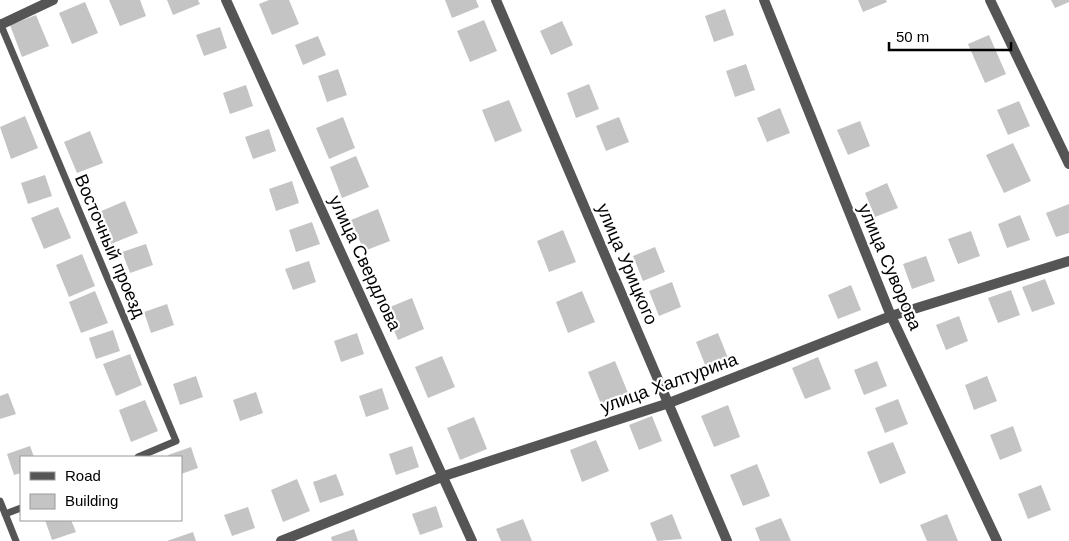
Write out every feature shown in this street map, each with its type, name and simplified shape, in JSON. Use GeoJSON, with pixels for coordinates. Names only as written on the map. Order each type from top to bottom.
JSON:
{"type":"FeatureCollection","features":[{"type":"Feature","properties":{"kind":"street"},"geometry":{"type":"LineString","coordinates":[[0,25],[53,0]]}},
{"type":"Feature","properties":{"kind":"street","name":"улица Свердлова"},"geometry":{"type":"LineString","coordinates":[[226,0],[472,541]]}},
{"type":"Feature","properties":{"kind":"street","name":"улица Урицкого"},"geometry":{"type":"LineString","coordinates":[[496,0],[727,541]]}},
{"type":"Feature","properties":{"kind":"street","name":"улица Суворова"},"geometry":{"type":"LineString","coordinates":[[764,0],[891,316],[997,541]]}},
{"type":"Feature","properties":{"kind":"street"},"geometry":{"type":"LineString","coordinates":[[990,0],[1069,164]]}},
{"type":"Feature","properties":{"kind":"street","name":"улица Халтурина"},"geometry":{"type":"LineString","coordinates":[[281,541],[444,476],[669,403],[891,316],[1069,261]]}},
{"type":"Feature","properties":{"kind":"lane","name":"Восточный проезд"},"geometry":{"type":"LineString","coordinates":[[0,25],[176,441],[140,456]]}},
{"type":"Feature","properties":{"kind":"lane"},"geometry":{"type":"LineString","coordinates":[[0,501],[16,541]]}},
{"type":"Feature","properties":{"kind":"lane"},"geometry":{"type":"LineString","coordinates":[[5,514],[20,508]]}},
{"type":"Feature","properties":{"kind":"building"},"geometry":{"type":"Polygon","coordinates":[[[109,0],[140,0],[146,16],[120,26],[109,0]]]}},
{"type":"Feature","properties":{"kind":"building"},"geometry":{"type":"Polygon","coordinates":[[[167,0],[198,0],[200,4],[173,15],[167,0]]]}},
{"type":"Feature","properties":{"kind":"building"},"geometry":{"type":"Polygon","coordinates":[[[269,0],[289,0],[299,24],[272,35],[259,4],[269,0]]]}},
{"type":"Feature","properties":{"kind":"building"},"geometry":{"type":"Polygon","coordinates":[[[445,0],[476,0],[479,7],[452,18],[445,0]]]}},
{"type":"Feature","properties":{"kind":"building"},"geometry":{"type":"Polygon","coordinates":[[[858,0],[886,0],[887,2],[863,12],[858,0]]]}},
{"type":"Feature","properties":{"kind":"building"},"geometry":{"type":"Polygon","coordinates":[[[1051,0],[1069,0],[1069,2],[1055,8],[1051,0]]]}},
{"type":"Feature","properties":{"kind":"building"},"geometry":{"type":"Polygon","coordinates":[[[85,2],[98,33],[72,44],[59,13],[85,2]]]}},
{"type":"Feature","properties":{"kind":"building"},"geometry":{"type":"Polygon","coordinates":[[[725,9],[734,35],[714,42],[705,16],[725,9]]]}},
{"type":"Feature","properties":{"kind":"building"},"geometry":{"type":"Polygon","coordinates":[[[36,15],[49,46],[22,57],[10,25],[36,15]]]}},
{"type":"Feature","properties":{"kind":"building"},"geometry":{"type":"Polygon","coordinates":[[[484,20],[497,51],[470,62],[457,31],[484,20]]]}},
{"type":"Feature","properties":{"kind":"building"},"geometry":{"type":"Polygon","coordinates":[[[562,21],[573,45],[551,55],[540,31],[562,21]]]}},
{"type":"Feature","properties":{"kind":"building"},"geometry":{"type":"Polygon","coordinates":[[[220,27],[227,48],[204,56],[196,35],[220,27]]]}},
{"type":"Feature","properties":{"kind":"building"},"geometry":{"type":"Polygon","coordinates":[[[989,35],[1006,74],[985,83],[968,44],[989,35]]]}},
{"type":"Feature","properties":{"kind":"building"},"geometry":{"type":"Polygon","coordinates":[[[318,36],[326,55],[303,65],[295,45],[318,36]]]}},
{"type":"Feature","properties":{"kind":"building"},"geometry":{"type":"Polygon","coordinates":[[[746,64],[755,90],[735,97],[726,71],[746,64]]]}},
{"type":"Feature","properties":{"kind":"building"},"geometry":{"type":"Polygon","coordinates":[[[338,69],[347,95],[327,102],[318,76],[338,69]]]}},
{"type":"Feature","properties":{"kind":"building"},"geometry":{"type":"Polygon","coordinates":[[[589,84],[599,109],[576,118],[567,93],[589,84]]]}},
{"type":"Feature","properties":{"kind":"building"},"geometry":{"type":"Polygon","coordinates":[[[246,85],[253,106],[230,114],[223,93],[246,85]]]}},
{"type":"Feature","properties":{"kind":"building"},"geometry":{"type":"Polygon","coordinates":[[[509,100],[522,131],[495,142],[482,110],[509,100]]]}},
{"type":"Feature","properties":{"kind":"building"},"geometry":{"type":"Polygon","coordinates":[[[1019,101],[1030,126],[1008,135],[997,110],[1019,101]]]}},
{"type":"Feature","properties":{"kind":"building"},"geometry":{"type":"Polygon","coordinates":[[[780,108],[790,133],[767,142],[757,118],[780,108]]]}},
{"type":"Feature","properties":{"kind":"building"},"geometry":{"type":"Polygon","coordinates":[[[25,116],[38,148],[11,159],[0,127],[25,116]]]}},
{"type":"Feature","properties":{"kind":"building"},"geometry":{"type":"Polygon","coordinates":[[[343,117],[355,148],[329,159],[316,128],[343,117]]]}},
{"type":"Feature","properties":{"kind":"building"},"geometry":{"type":"Polygon","coordinates":[[[619,117],[629,142],[606,151],[596,126],[619,117]]]}},
{"type":"Feature","properties":{"kind":"building"},"geometry":{"type":"Polygon","coordinates":[[[860,121],[870,146],[848,155],[837,130],[860,121]]]}},
{"type":"Feature","properties":{"kind":"building"},"geometry":{"type":"Polygon","coordinates":[[[269,129],[276,151],[253,159],[245,137],[269,129]]]}},
{"type":"Feature","properties":{"kind":"building"},"geometry":{"type":"Polygon","coordinates":[[[90,131],[103,163],[77,173],[64,142],[90,131]]]}},
{"type":"Feature","properties":{"kind":"building"},"geometry":{"type":"Polygon","coordinates":[[[1013,143],[1031,181],[1004,193],[986,155],[1013,143]]]}},
{"type":"Feature","properties":{"kind":"building"},"geometry":{"type":"Polygon","coordinates":[[[356,156],[369,187],[342,198],[330,167],[356,156]]]}},
{"type":"Feature","properties":{"kind":"building"},"geometry":{"type":"Polygon","coordinates":[[[45,175],[52,196],[28,204],[21,183],[45,175]]]}},
{"type":"Feature","properties":{"kind":"building"},"geometry":{"type":"Polygon","coordinates":[[[292,181],[299,203],[276,211],[269,189],[292,181]]]}},
{"type":"Feature","properties":{"kind":"building"},"geometry":{"type":"Polygon","coordinates":[[[887,183],[898,208],[875,217],[865,193],[887,183]]]}},
{"type":"Feature","properties":{"kind":"building"},"geometry":{"type":"Polygon","coordinates":[[[125,201],[138,233],[111,244],[99,212],[125,201]]]}},
{"type":"Feature","properties":{"kind":"building"},"geometry":{"type":"Polygon","coordinates":[[[1069,204],[1069,233],[1056,237],[1046,213],[1069,204]]]}},
{"type":"Feature","properties":{"kind":"building"},"geometry":{"type":"Polygon","coordinates":[[[58,207],[71,238],[44,249],[31,218],[58,207]]]}},
{"type":"Feature","properties":{"kind":"building"},"geometry":{"type":"Polygon","coordinates":[[[378,209],[390,241],[364,251],[351,220],[378,209]]]}},
{"type":"Feature","properties":{"kind":"building"},"geometry":{"type":"Polygon","coordinates":[[[1020,215],[1030,240],[1007,248],[998,224],[1020,215]]]}},
{"type":"Feature","properties":{"kind":"building"},"geometry":{"type":"Polygon","coordinates":[[[312,222],[320,244],[296,252],[289,230],[312,222]]]}},
{"type":"Feature","properties":{"kind":"building"},"geometry":{"type":"Polygon","coordinates":[[[563,230],[576,262],[549,272],[537,241],[563,230]]]}},
{"type":"Feature","properties":{"kind":"building"},"geometry":{"type":"Polygon","coordinates":[[[971,231],[980,256],[958,264],[948,239],[971,231]]]}},
{"type":"Feature","properties":{"kind":"building"},"geometry":{"type":"Polygon","coordinates":[[[146,244],[153,265],[130,273],[122,252],[146,244]]]}},
{"type":"Feature","properties":{"kind":"building"},"geometry":{"type":"Polygon","coordinates":[[[655,247],[665,272],[643,281],[633,256],[655,247]]]}},
{"type":"Feature","properties":{"kind":"building"},"geometry":{"type":"Polygon","coordinates":[[[82,254],[95,286],[69,297],[56,265],[82,254]]]}},
{"type":"Feature","properties":{"kind":"building"},"geometry":{"type":"Polygon","coordinates":[[[926,256],[935,281],[912,289],[903,264],[926,256]]]}},
{"type":"Feature","properties":{"kind":"building"},"geometry":{"type":"Polygon","coordinates":[[[309,261],[316,282],[293,290],[285,269],[309,261]]]}},
{"type":"Feature","properties":{"kind":"building"},"geometry":{"type":"Polygon","coordinates":[[[1045,279],[1055,304],[1032,312],[1022,287],[1045,279]]]}},
{"type":"Feature","properties":{"kind":"building"},"geometry":{"type":"Polygon","coordinates":[[[672,282],[681,307],[659,316],[649,291],[672,282]]]}},
{"type":"Feature","properties":{"kind":"building"},"geometry":{"type":"Polygon","coordinates":[[[851,285],[861,310],[838,319],[828,295],[851,285]]]}},
{"type":"Feature","properties":{"kind":"building"},"geometry":{"type":"Polygon","coordinates":[[[1011,290],[1020,315],[998,323],[988,298],[1011,290]]]}},
{"type":"Feature","properties":{"kind":"building"},"geometry":{"type":"Polygon","coordinates":[[[95,291],[108,323],[81,333],[69,302],[95,291]]]}},
{"type":"Feature","properties":{"kind":"building"},"geometry":{"type":"Polygon","coordinates":[[[582,291],[595,322],[568,333],[556,302],[582,291]]]}},
{"type":"Feature","properties":{"kind":"building"},"geometry":{"type":"Polygon","coordinates":[[[412,298],[424,329],[398,340],[385,309],[412,298]]]}},
{"type":"Feature","properties":{"kind":"building"},"geometry":{"type":"Polygon","coordinates":[[[167,304],[174,325],[151,333],[144,312],[167,304]]]}},
{"type":"Feature","properties":{"kind":"building"},"geometry":{"type":"Polygon","coordinates":[[[959,316],[968,341],[946,350],[936,325],[959,316]]]}},
{"type":"Feature","properties":{"kind":"building"},"geometry":{"type":"Polygon","coordinates":[[[113,330],[120,351],[96,359],[89,338],[113,330]]]}},
{"type":"Feature","properties":{"kind":"building"},"geometry":{"type":"Polygon","coordinates":[[[357,333],[364,354],[341,362],[334,341],[357,333]]]}},
{"type":"Feature","properties":{"kind":"building"},"geometry":{"type":"Polygon","coordinates":[[[718,333],[728,358],[706,367],[696,342],[718,333]]]}},
{"type":"Feature","properties":{"kind":"building"},"geometry":{"type":"Polygon","coordinates":[[[130,354],[142,385],[116,396],[103,364],[130,354]]]}},
{"type":"Feature","properties":{"kind":"building"},"geometry":{"type":"Polygon","coordinates":[[[442,356],[455,387],[428,398],[415,367],[442,356]]]}},
{"type":"Feature","properties":{"kind":"building"},"geometry":{"type":"Polygon","coordinates":[[[818,357],[831,389],[805,399],[792,368],[818,357]]]}},
{"type":"Feature","properties":{"kind":"building"},"geometry":{"type":"Polygon","coordinates":[[[615,361],[628,393],[601,404],[588,372],[615,361]]]}},
{"type":"Feature","properties":{"kind":"building"},"geometry":{"type":"Polygon","coordinates":[[[877,361],[887,386],[864,395],[854,370],[877,361]]]}},
{"type":"Feature","properties":{"kind":"building"},"geometry":{"type":"Polygon","coordinates":[[[196,376],[203,397],[180,405],[173,384],[196,376]]]}},
{"type":"Feature","properties":{"kind":"building"},"geometry":{"type":"Polygon","coordinates":[[[987,376],[997,401],[974,410],[965,385],[987,376]]]}},
{"type":"Feature","properties":{"kind":"building"},"geometry":{"type":"Polygon","coordinates":[[[382,388],[389,409],[366,417],[359,396],[382,388]]]}},
{"type":"Feature","properties":{"kind":"building"},"geometry":{"type":"Polygon","coordinates":[[[256,392],[263,413],[240,421],[233,400],[256,392]]]}},
{"type":"Feature","properties":{"kind":"building"},"geometry":{"type":"Polygon","coordinates":[[[8,393],[16,414],[0,419],[0,396],[8,393]]]}},
{"type":"Feature","properties":{"kind":"building"},"geometry":{"type":"Polygon","coordinates":[[[898,399],[908,424],[885,433],[875,408],[898,399]]]}},
{"type":"Feature","properties":{"kind":"building"},"geometry":{"type":"Polygon","coordinates":[[[145,400],[158,431],[131,442],[119,410],[145,400]]]}},
{"type":"Feature","properties":{"kind":"building"},"geometry":{"type":"Polygon","coordinates":[[[728,405],[740,437],[714,447],[701,416],[728,405]]]}},
{"type":"Feature","properties":{"kind":"building"},"geometry":{"type":"Polygon","coordinates":[[[652,416],[662,441],[639,450],[629,425],[652,416]]]}},
{"type":"Feature","properties":{"kind":"building"},"geometry":{"type":"Polygon","coordinates":[[[474,417],[487,449],[460,460],[447,428],[474,417]]]}},
{"type":"Feature","properties":{"kind":"building"},"geometry":{"type":"Polygon","coordinates":[[[1013,426],[1022,451],[1000,460],[990,435],[1013,426]]]}},
{"type":"Feature","properties":{"kind":"building"},"geometry":{"type":"Polygon","coordinates":[[[596,440],[609,471],[582,482],[570,450],[596,440]]]}},
{"type":"Feature","properties":{"kind":"building"},"geometry":{"type":"Polygon","coordinates":[[[893,442],[906,473],[880,484],[867,452],[893,442]]]}},
{"type":"Feature","properties":{"kind":"building"},"geometry":{"type":"Polygon","coordinates":[[[30,446],[34,456],[20,456],[20,473],[14,475],[7,454],[30,446]]]}},
{"type":"Feature","properties":{"kind":"building"},"geometry":{"type":"Polygon","coordinates":[[[412,446],[419,467],[396,475],[389,454],[412,446]]]}},
{"type":"Feature","properties":{"kind":"building"},"geometry":{"type":"Polygon","coordinates":[[[191,447],[198,468],[182,474],[182,456],[168,455],[191,447]]]}},
{"type":"Feature","properties":{"kind":"building"},"geometry":{"type":"Polygon","coordinates":[[[757,464],[770,496],[743,506],[730,475],[757,464]]]}},
{"type":"Feature","properties":{"kind":"building"},"geometry":{"type":"Polygon","coordinates":[[[336,474],[344,495],[320,503],[313,482],[336,474]]]}},
{"type":"Feature","properties":{"kind":"building"},"geometry":{"type":"Polygon","coordinates":[[[297,479],[310,511],[283,522],[271,490],[297,479]]]}},
{"type":"Feature","properties":{"kind":"building"},"geometry":{"type":"Polygon","coordinates":[[[1041,485],[1051,510],[1028,519],[1018,494],[1041,485]]]}},
{"type":"Feature","properties":{"kind":"building"},"geometry":{"type":"Polygon","coordinates":[[[436,506],[443,527],[420,535],[412,514],[436,506]]]}},
{"type":"Feature","properties":{"kind":"building"},"geometry":{"type":"Polygon","coordinates":[[[248,507],[255,528],[232,536],[224,515],[248,507]]]}},
{"type":"Feature","properties":{"kind":"building"},"geometry":{"type":"Polygon","coordinates":[[[672,514],[682,539],[657,541],[650,523],[672,514]]]}},
{"type":"Feature","properties":{"kind":"building"},"geometry":{"type":"Polygon","coordinates":[[[947,514],[958,541],[927,541],[920,525],[947,514]]]}},
{"type":"Feature","properties":{"kind":"building"},"geometry":{"type":"Polygon","coordinates":[[[781,518],[791,541],[760,541],[755,528],[781,518]]]}},
{"type":"Feature","properties":{"kind":"building"},"geometry":{"type":"Polygon","coordinates":[[[523,519],[532,541],[501,541],[496,529],[523,519]]]}},
{"type":"Feature","properties":{"kind":"building"},"geometry":{"type":"Polygon","coordinates":[[[45,521],[71,521],[76,532],[52,540],[45,521]]]}},
{"type":"Feature","properties":{"kind":"building"},"geometry":{"type":"Polygon","coordinates":[[[354,529],[358,541],[332,541],[331,537],[354,529]]]}},
{"type":"Feature","properties":{"kind":"building"},"geometry":{"type":"Polygon","coordinates":[[[193,532],[196,541],[167,541],[193,532]]]}}]}
